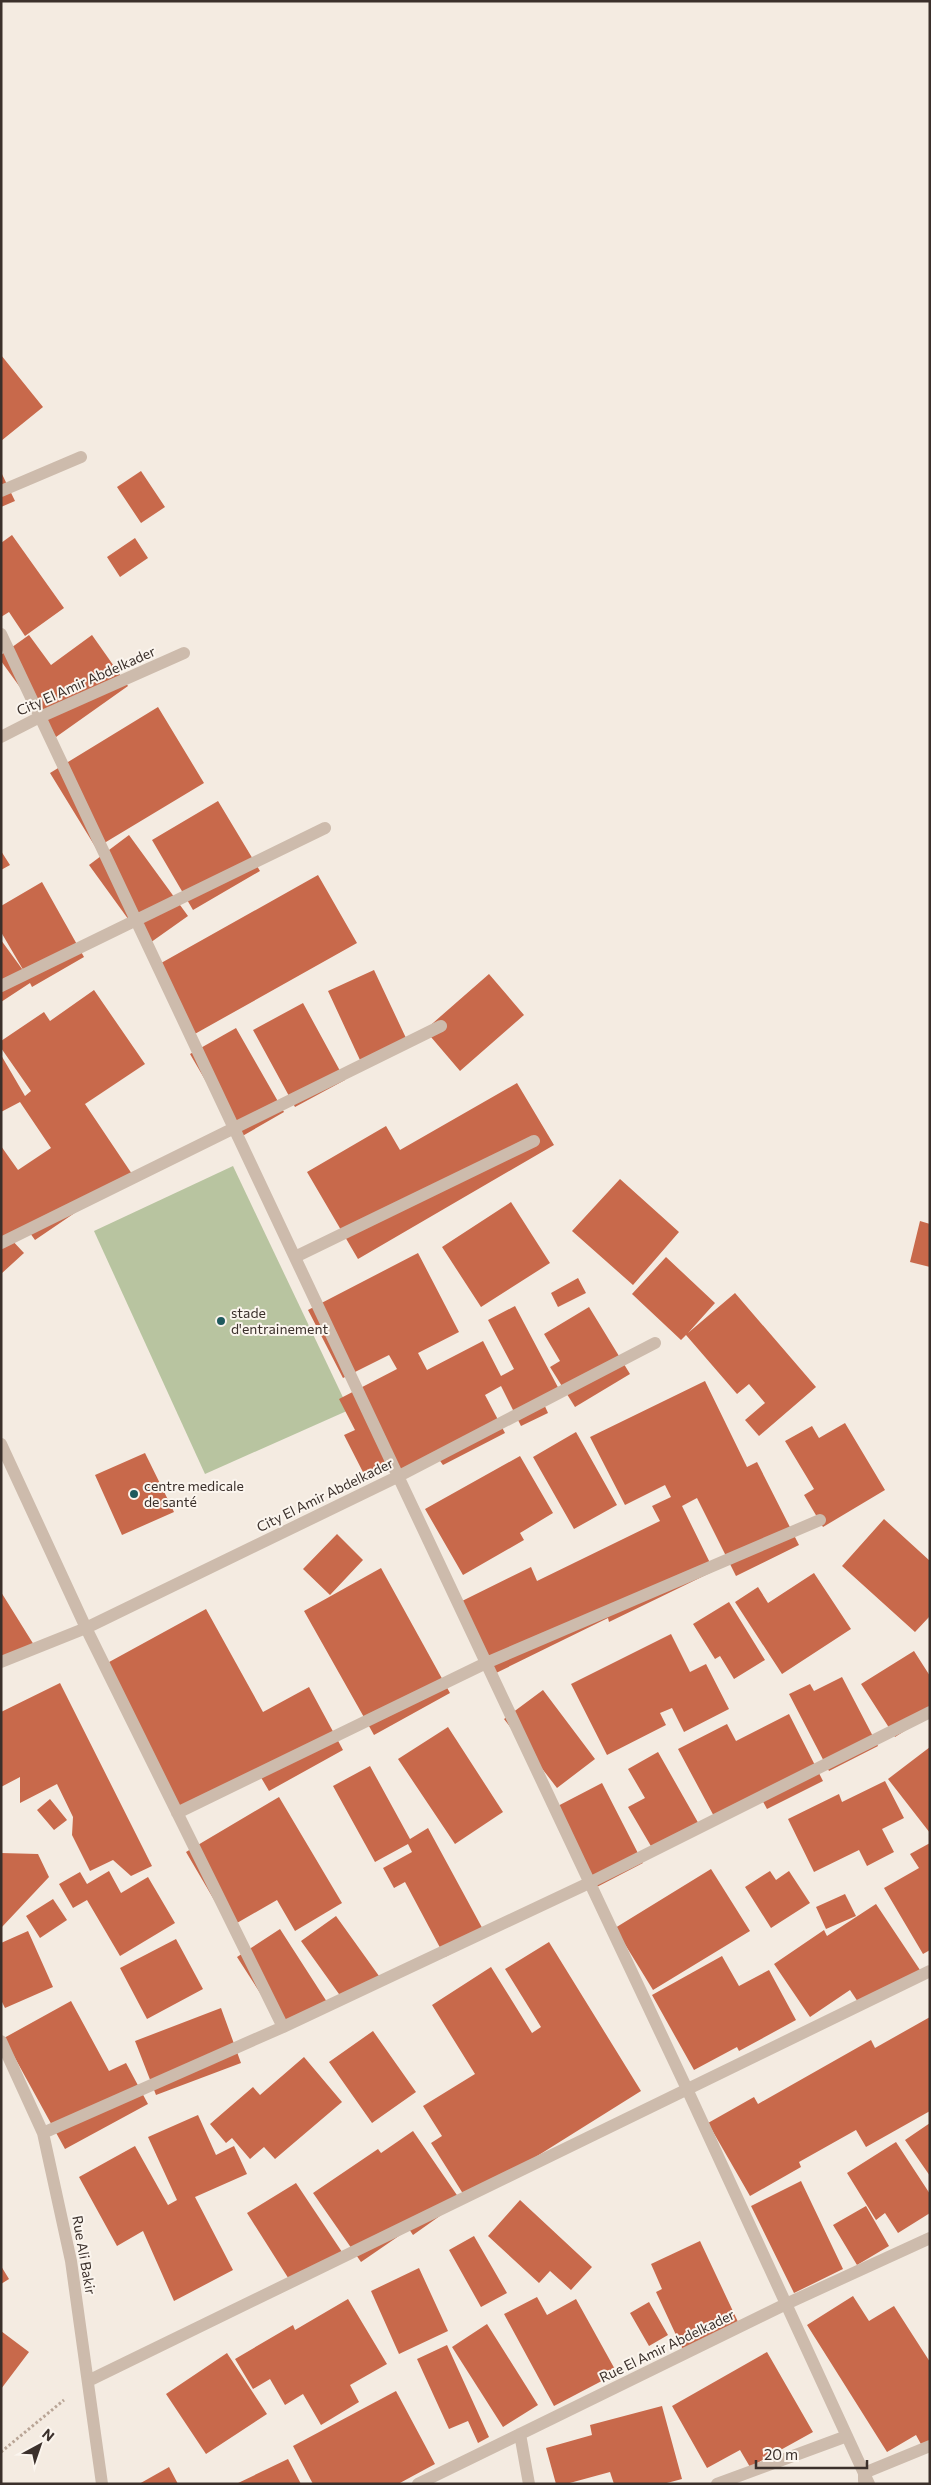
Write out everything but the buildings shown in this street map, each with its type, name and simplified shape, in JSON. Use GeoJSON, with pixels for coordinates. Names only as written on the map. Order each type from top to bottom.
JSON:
{"type":"FeatureCollection","features":[{"type":"Feature","properties":{"kind":"street"},"geometry":{"type":"LineString","coordinates":[[1,491],[81,457]]}},
{"type":"Feature","properties":{"kind":"street"},"geometry":{"type":"LineString","coordinates":[[1,634],[687,2089],[866,2480],[930,2446]]}},
{"type":"Feature","properties":{"kind":"street","name":"City El Amir Abdelkader"},"geometry":{"type":"LineString","coordinates":[[1,737],[40,717],[184,654]]}},
{"type":"Feature","properties":{"kind":"street"},"geometry":{"type":"LineString","coordinates":[[1,986],[325,828]]}},
{"type":"Feature","properties":{"kind":"street"},"geometry":{"type":"LineString","coordinates":[[1,1243],[441,1026]]}},
{"type":"Feature","properties":{"kind":"street"},"geometry":{"type":"LineString","coordinates":[[295,1256],[534,1141]]}},
{"type":"Feature","properties":{"kind":"street","name":"City El Amir Abdelkader"},"geometry":{"type":"LineString","coordinates":[[1,1662],[86,1628],[398,1476],[655,1343]]}},
{"type":"Feature","properties":{"kind":"street"},"geometry":{"type":"LineString","coordinates":[[1,1444],[86,1628],[283,2027]]}},
{"type":"Feature","properties":{"kind":"street"},"geometry":{"type":"LineString","coordinates":[[177,1813],[486,1663],[820,1520]]}},
{"type":"Feature","properties":{"kind":"street"},"geometry":{"type":"LineString","coordinates":[[43,2133],[283,2027],[589,1883],[930,1712]]}},
{"type":"Feature","properties":{"kind":"street"},"geometry":{"type":"LineString","coordinates":[[88,2381],[930,1971]]}},
{"type":"Feature","properties":{"kind":"street","name":"Rue Ali Bakir"},"geometry":{"type":"LineString","coordinates":[[1,2041],[43,2133],[71,2261],[102,2484]]}},
{"type":"Feature","properties":{"kind":"street","name":"Rue El Amir Abdelkader"},"geometry":{"type":"LineString","coordinates":[[418,2484],[786,2304],[930,2238]]}},
{"type":"Feature","properties":{"kind":"street"},"geometry":{"type":"LineString","coordinates":[[520,2434],[529,2484]]}},
{"type":"Feature","properties":{"kind":"street"},"geometry":{"type":"LineString","coordinates":[[717,2484],[847,2436]]}},
{"type":"Feature","properties":{"kind":"path"},"geometry":{"type":"LineString","coordinates":[[1,2452],[88,2381]]}},
{"type":"Feature","properties":{"kind":"green space","name":"stade d'entrainement"},"geometry":{"type":"Polygon","coordinates":[[[233,1166],[349,1410],[205,1474],[94,1231],[233,1166]]]}},
{"type":"Feature","properties":{"kind":"place","name":"stade d'entrainement"},"geometry":{"type":"Point","coordinates":[221,1321]}},
{"type":"Feature","properties":{"kind":"place","name":"centre medicale de santé"},"geometry":{"type":"Point","coordinates":[134,1494]}}]}
